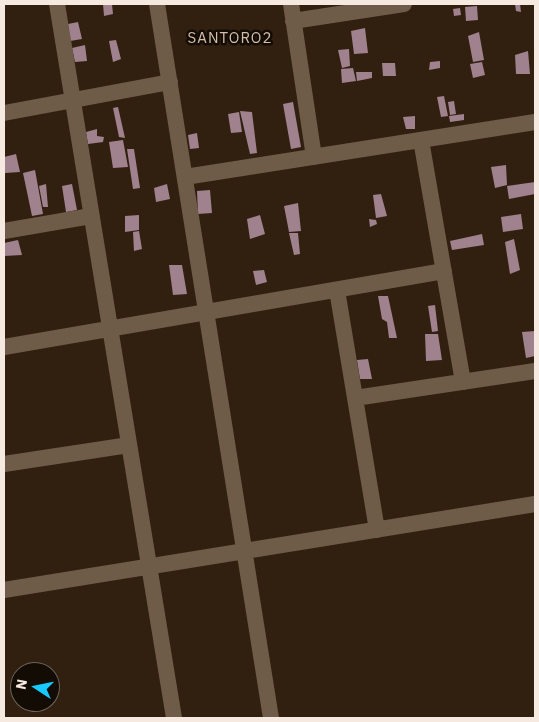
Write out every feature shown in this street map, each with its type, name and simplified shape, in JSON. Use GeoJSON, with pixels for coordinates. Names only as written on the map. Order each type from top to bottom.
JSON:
{"type":"FeatureCollection","features":[{"type":"Feature","properties":{"kind":"street"},"geometry":{"type":"LineString","coordinates":[[57,4],[174,718]]}},
{"type":"Feature","properties":{"kind":"street"},"geometry":{"type":"LineString","coordinates":[[157,4],[271,718]]}},
{"type":"Feature","properties":{"kind":"street"},"geometry":{"type":"LineString","coordinates":[[291,4],[314,157]]}},
{"type":"Feature","properties":{"kind":"street"},"geometry":{"type":"LineString","coordinates":[[293,20],[401,4]]}},
{"type":"Feature","properties":{"kind":"street"},"geometry":{"type":"LineString","coordinates":[[4,113],[170,82]]}},
{"type":"Feature","properties":{"kind":"street"},"geometry":{"type":"LineString","coordinates":[[185,177],[535,122]]}},
{"type":"Feature","properties":{"kind":"street"},"geometry":{"type":"LineString","coordinates":[[421,140],[463,382]]}},
{"type":"Feature","properties":{"kind":"street"},"geometry":{"type":"LineString","coordinates":[[4,231],[91,216]]}},
{"type":"Feature","properties":{"kind":"street"},"geometry":{"type":"LineString","coordinates":[[4,347],[444,271]]}},
{"type":"Feature","properties":{"kind":"street"},"geometry":{"type":"LineString","coordinates":[[337,290],[377,530]]}},
{"type":"Feature","properties":{"kind":"street"},"geometry":{"type":"LineString","coordinates":[[355,398],[535,371]]}},
{"type":"Feature","properties":{"kind":"street"},"geometry":{"type":"LineString","coordinates":[[4,464],[129,445]]}},
{"type":"Feature","properties":{"kind":"street"},"geometry":{"type":"LineString","coordinates":[[4,590],[535,504]]}},
{"type":"Feature","properties":{"kind":"building"},"geometry":{"type":"Polygon","coordinates":[[[103,4],[112,4],[113,14],[104,16],[103,4]]]}},
{"type":"Feature","properties":{"kind":"building"},"geometry":{"type":"Polygon","coordinates":[[[515,4],[520,4],[521,12],[516,11],[515,4]]]}},
{"type":"Feature","properties":{"kind":"building"},"geometry":{"type":"Polygon","coordinates":[[[477,6],[478,20],[466,21],[465,7],[477,6]]]}},
{"type":"Feature","properties":{"kind":"building"},"geometry":{"type":"Polygon","coordinates":[[[460,8],[461,15],[454,16],[453,9],[460,8]]]}},
{"type":"Feature","properties":{"kind":"building"},"geometry":{"type":"Polygon","coordinates":[[[78,22],[82,39],[70,41],[68,24],[78,22]]]}},
{"type":"Feature","properties":{"kind":"building"},"geometry":{"type":"Polygon","coordinates":[[[365,28],[368,53],[354,54],[351,31],[365,28]]]}},
{"type":"Feature","properties":{"kind":"building"},"geometry":{"type":"Polygon","coordinates":[[[479,32],[484,60],[473,62],[468,36],[479,32]]]}},
{"type":"Feature","properties":{"kind":"building"},"geometry":{"type":"Polygon","coordinates":[[[116,40],[121,59],[113,62],[109,41],[116,40]]]}},
{"type":"Feature","properties":{"kind":"building"},"geometry":{"type":"Polygon","coordinates":[[[85,45],[87,61],[75,62],[72,48],[85,45]]]}},
{"type":"Feature","properties":{"kind":"building"},"geometry":{"type":"Polygon","coordinates":[[[349,49],[350,66],[342,68],[338,50],[349,49]]]}},
{"type":"Feature","properties":{"kind":"building"},"geometry":{"type":"Polygon","coordinates":[[[528,51],[530,74],[516,74],[515,55],[528,51]]]}},
{"type":"Feature","properties":{"kind":"building"},"geometry":{"type":"Polygon","coordinates":[[[440,61],[440,68],[429,70],[430,62],[440,61]]]}},
{"type":"Feature","properties":{"kind":"building"},"geometry":{"type":"Polygon","coordinates":[[[482,62],[485,75],[473,78],[470,64],[482,62]]]}},
{"type":"Feature","properties":{"kind":"building"},"geometry":{"type":"Polygon","coordinates":[[[382,63],[395,63],[396,76],[383,76],[382,63]]]}},
{"type":"Feature","properties":{"kind":"building"},"geometry":{"type":"Polygon","coordinates":[[[353,68],[356,81],[342,83],[341,69],[353,68]]]}},
{"type":"Feature","properties":{"kind":"building"},"geometry":{"type":"Polygon","coordinates":[[[356,72],[372,72],[372,78],[357,81],[356,72]]]}},
{"type":"Feature","properties":{"kind":"building"},"geometry":{"type":"Polygon","coordinates":[[[444,96],[448,116],[441,117],[437,97],[444,96]]]}},
{"type":"Feature","properties":{"kind":"building"},"geometry":{"type":"Polygon","coordinates":[[[454,101],[456,114],[450,115],[448,102],[454,101]]]}},
{"type":"Feature","properties":{"kind":"building"},"geometry":{"type":"Polygon","coordinates":[[[293,102],[301,147],[291,149],[283,104],[293,102]]]}},
{"type":"Feature","properties":{"kind":"building"},"geometry":{"type":"Polygon","coordinates":[[[118,107],[125,138],[119,137],[113,108],[118,107]]]}},
{"type":"Feature","properties":{"kind":"building"},"geometry":{"type":"Polygon","coordinates":[[[240,111],[252,112],[257,153],[250,154],[240,111]]]}},
{"type":"Feature","properties":{"kind":"building"},"geometry":{"type":"Polygon","coordinates":[[[239,112],[242,132],[231,133],[228,114],[239,112]]]}},
{"type":"Feature","properties":{"kind":"building"},"geometry":{"type":"Polygon","coordinates":[[[464,114],[464,120],[450,122],[449,116],[464,114]]]}},
{"type":"Feature","properties":{"kind":"building"},"geometry":{"type":"Polygon","coordinates":[[[415,116],[415,129],[406,129],[403,117],[415,116]]]}},
{"type":"Feature","properties":{"kind":"building"},"geometry":{"type":"Polygon","coordinates":[[[97,129],[97,136],[104,137],[103,142],[88,144],[86,132],[97,129]]]}},
{"type":"Feature","properties":{"kind":"building"},"geometry":{"type":"Polygon","coordinates":[[[197,133],[199,148],[190,149],[188,135],[197,133]]]}},
{"type":"Feature","properties":{"kind":"building"},"geometry":{"type":"Polygon","coordinates":[[[123,140],[128,167],[113,168],[109,142],[123,140]]]}},
{"type":"Feature","properties":{"kind":"building"},"geometry":{"type":"Polygon","coordinates":[[[127,149],[134,149],[140,188],[133,189],[127,149]]]}},
{"type":"Feature","properties":{"kind":"building"},"geometry":{"type":"Polygon","coordinates":[[[16,154],[20,172],[5,173],[4,157],[16,154]]]}},
{"type":"Feature","properties":{"kind":"building"},"geometry":{"type":"Polygon","coordinates":[[[506,165],[507,185],[495,188],[491,167],[506,165]]]}},
{"type":"Feature","properties":{"kind":"building"},"geometry":{"type":"Polygon","coordinates":[[[35,170],[43,214],[32,216],[23,173],[35,170]]]}},
{"type":"Feature","properties":{"kind":"building"},"geometry":{"type":"Polygon","coordinates":[[[535,182],[535,194],[509,199],[507,186],[535,182]]]}},
{"type":"Feature","properties":{"kind":"building"},"geometry":{"type":"Polygon","coordinates":[[[46,184],[48,207],[43,207],[39,186],[46,184]]]}},
{"type":"Feature","properties":{"kind":"building"},"geometry":{"type":"Polygon","coordinates":[[[72,184],[77,210],[66,212],[62,186],[72,184]]]}},
{"type":"Feature","properties":{"kind":"building"},"geometry":{"type":"Polygon","coordinates":[[[167,184],[170,199],[156,202],[154,188],[167,184]]]}},
{"type":"Feature","properties":{"kind":"building"},"geometry":{"type":"Polygon","coordinates":[[[210,190],[212,213],[198,214],[197,191],[210,190]]]}},
{"type":"Feature","properties":{"kind":"building"},"geometry":{"type":"Polygon","coordinates":[[[381,194],[387,216],[376,218],[373,195],[381,194]]]}},
{"type":"Feature","properties":{"kind":"building"},"geometry":{"type":"Polygon","coordinates":[[[298,203],[301,231],[289,232],[284,206],[298,203]]]}},
{"type":"Feature","properties":{"kind":"building"},"geometry":{"type":"Polygon","coordinates":[[[521,214],[523,229],[503,232],[501,217],[521,214]]]}},
{"type":"Feature","properties":{"kind":"building"},"geometry":{"type":"Polygon","coordinates":[[[139,215],[139,230],[125,232],[125,216],[139,215]]]}},
{"type":"Feature","properties":{"kind":"building"},"geometry":{"type":"Polygon","coordinates":[[[260,215],[265,234],[250,239],[247,219],[260,215]]]}},
{"type":"Feature","properties":{"kind":"building"},"geometry":{"type":"Polygon","coordinates":[[[369,219],[376,220],[377,224],[370,227],[369,219]]]}},
{"type":"Feature","properties":{"kind":"building"},"geometry":{"type":"Polygon","coordinates":[[[139,231],[142,249],[134,251],[133,232],[139,231]]]}},
{"type":"Feature","properties":{"kind":"building"},"geometry":{"type":"Polygon","coordinates":[[[289,233],[298,233],[300,254],[294,255],[289,233]]]}},
{"type":"Feature","properties":{"kind":"building"},"geometry":{"type":"Polygon","coordinates":[[[482,234],[484,245],[452,250],[450,241],[482,234]]]}},
{"type":"Feature","properties":{"kind":"building"},"geometry":{"type":"Polygon","coordinates":[[[514,239],[520,270],[510,274],[505,242],[514,239]]]}},
{"type":"Feature","properties":{"kind":"building"},"geometry":{"type":"Polygon","coordinates":[[[18,240],[22,255],[4,256],[4,243],[18,240]]]}},
{"type":"Feature","properties":{"kind":"building"},"geometry":{"type":"Polygon","coordinates":[[[169,265],[182,265],[187,294],[173,295],[169,265]]]}},
{"type":"Feature","properties":{"kind":"building"},"geometry":{"type":"Polygon","coordinates":[[[264,270],[267,282],[256,285],[253,271],[264,270]]]}},
{"type":"Feature","properties":{"kind":"building"},"geometry":{"type":"Polygon","coordinates":[[[378,296],[388,296],[397,338],[389,338],[387,322],[382,319],[378,296]]]}},
{"type":"Feature","properties":{"kind":"building"},"geometry":{"type":"Polygon","coordinates":[[[435,305],[438,331],[432,332],[428,306],[435,305]]]}},
{"type":"Feature","properties":{"kind":"building"},"geometry":{"type":"Polygon","coordinates":[[[535,331],[535,356],[526,358],[522,332],[535,331]]]}},
{"type":"Feature","properties":{"kind":"building"},"geometry":{"type":"Polygon","coordinates":[[[425,334],[438,334],[442,360],[426,361],[425,334]]]}},
{"type":"Feature","properties":{"kind":"building"},"geometry":{"type":"Polygon","coordinates":[[[368,359],[372,379],[360,379],[357,360],[368,359]]]}},
{"type":"Feature","properties":{"kind":"district","name":"SANTORO2"},"geometry":{"type":"Point","coordinates":[230,39]}}]}
